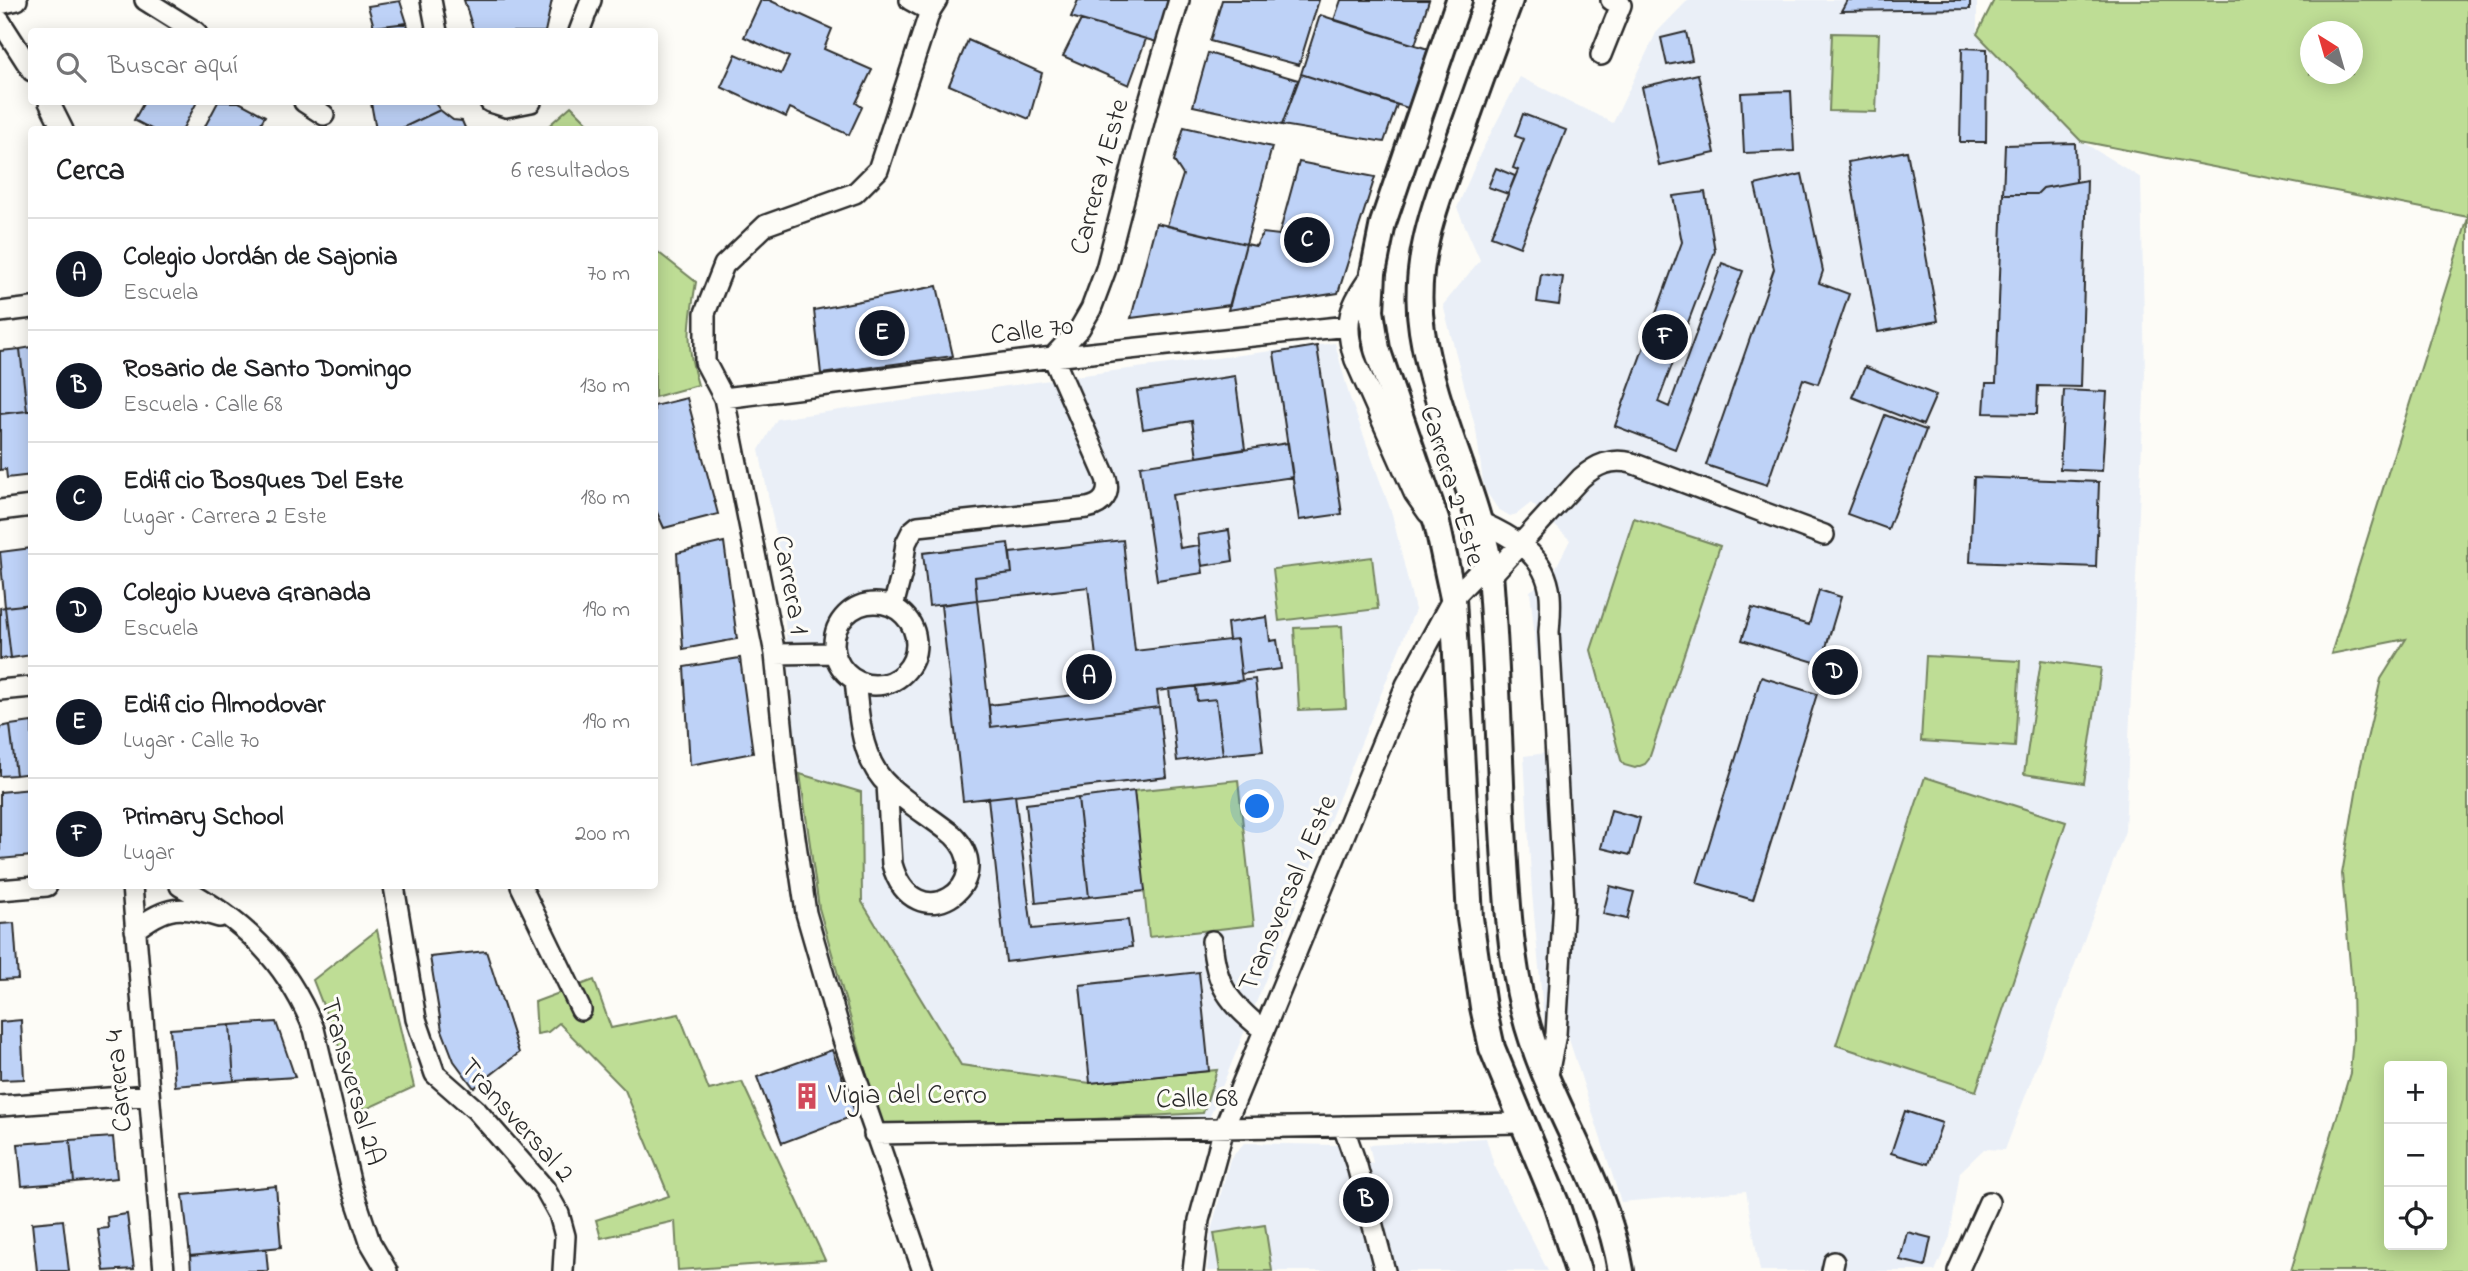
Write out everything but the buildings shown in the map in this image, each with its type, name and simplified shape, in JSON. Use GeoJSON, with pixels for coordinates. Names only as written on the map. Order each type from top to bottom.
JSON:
{"type":"FeatureCollection","features":[{"type":"Feature","properties":{"kind":"main road","name":"Carrera 2 Este"},"geometry":{"type":"LineString","coordinates":[[1458,0],[1383,223],[1373,273],[1371,311],[1377,349],[1437,523],[1453,598],[1472,930],[1483,1007],[1492,1048],[1556,1203],[1578,1271]]}},
{"type":"Feature","properties":{"kind":"main road","name":"Carrera 2 Este"},"geometry":{"type":"LineString","coordinates":[[1510,0],[1432,211],[1420,270],[1419,302],[1426,355],[1480,522],[1489,569],[1505,867],[1524,1014],[1547,1080],[1603,1209],[1621,1271]]}},
{"type":"Feature","properties":{"kind":"street"},"geometry":{"type":"LineString","coordinates":[[0,4],[17,0]]}},
{"type":"Feature","properties":{"kind":"street"},"geometry":{"type":"LineString","coordinates":[[145,0],[190,28]]}},
{"type":"Feature","properties":{"kind":"street"},"geometry":{"type":"LineString","coordinates":[[432,0],[436,28]]}},
{"type":"Feature","properties":{"kind":"street"},"geometry":{"type":"LineString","coordinates":[[580,28],[591,0]]}},
{"type":"Feature","properties":{"kind":"street"},"geometry":{"type":"LineString","coordinates":[[910,0],[934,5]]}},
{"type":"Feature","properties":{"kind":"street","name":"Carrera 1 Este"},"geometry":{"type":"LineString","coordinates":[[1054,357],[1080,328],[1098,293],[1179,0]]}},
{"type":"Feature","properties":{"kind":"street"},"geometry":{"type":"LineString","coordinates":[[1601,55],[1620,5],[1611,0]]}},
{"type":"Feature","properties":{"kind":"street","name":"Carrera 1"},"geometry":{"type":"LineString","coordinates":[[923,1271],[841,1034],[806,913],[790,803],[775,654],[724,398],[705,362],[705,313],[724,265],[766,225],[855,193],[878,170],[934,5]]}},
{"type":"Feature","properties":{"kind":"street"},"geometry":{"type":"LineString","coordinates":[[0,21],[28,65]]}},
{"type":"Feature","properties":{"kind":"street"},"geometry":{"type":"LineString","coordinates":[[50,105],[61,126]]}},
{"type":"Feature","properties":{"kind":"street"},"geometry":{"type":"LineString","coordinates":[[309,105],[324,115]]}},
{"type":"Feature","properties":{"kind":"street"},"geometry":{"type":"LineString","coordinates":[[1373,273],[1352,306],[1348,326],[1349,343],[1414,493],[1437,523]]}},
{"type":"Feature","properties":{"kind":"street"},"geometry":{"type":"LineString","coordinates":[[0,312],[28,308]]}},
{"type":"Feature","properties":{"kind":"street","name":"Calle 70"},"geometry":{"type":"LineString","coordinates":[[724,398],[1054,357],[1348,326]]}},
{"type":"Feature","properties":{"kind":"street"},"geometry":{"type":"LineString","coordinates":[[893,607],[906,543],[918,526],[1087,508],[1100,503],[1106,497],[1106,478],[1054,357]]}},
{"type":"Feature","properties":{"kind":"street","name":"Transversal 1 Este"},"geometry":{"type":"LineString","coordinates":[[1194,1271],[1199,1220],[1224,1128],[1406,685],[1453,598],[1521,543],[1593,467],[1613,461],[1632,463],[1824,535]]}},
{"type":"Feature","properties":{"kind":"street"},"geometry":{"type":"LineString","coordinates":[[0,510],[28,506]]}},
{"type":"Feature","properties":{"kind":"street"},"geometry":{"type":"LineString","coordinates":[[1480,522],[1521,543],[1540,567],[1550,591],[1550,655],[1564,901],[1556,1034],[1547,1080]]}},
{"type":"Feature","properties":{"kind":"street"},"geometry":{"type":"LineString","coordinates":[[871,603],[893,607],[909,621],[914,631],[915,652],[911,662],[905,671],[887,683],[866,684],[855,680],[841,668],[835,653],[836,630],[849,612],[871,603]]}},
{"type":"Feature","properties":{"kind":"street"},"geometry":{"type":"LineString","coordinates":[[775,654],[835,653]]}},
{"type":"Feature","properties":{"kind":"street"},"geometry":{"type":"LineString","coordinates":[[855,680],[863,741],[872,762],[887,785],[962,843],[969,860],[966,880],[945,900],[925,903],[915,900],[907,894],[895,875],[887,785]]}},
{"type":"Feature","properties":{"kind":"street"},"geometry":{"type":"LineString","coordinates":[[0,690],[28,687]]}},
{"type":"Feature","properties":{"kind":"street"},"geometry":{"type":"LineString","coordinates":[[0,890],[28,888]]}},
{"type":"Feature","properties":{"kind":"street","name":"Carrera 4"},"geometry":{"type":"LineString","coordinates":[[132,889],[164,1271]]}},
{"type":"Feature","properties":{"kind":"street","name":"Transversal 2A"},"geometry":{"type":"LineString","coordinates":[[185,889],[205,900],[261,943],[279,965],[303,1004],[314,1029],[351,1185],[370,1242],[387,1271]]}},
{"type":"Feature","properties":{"kind":"street","name":"Transversal 2"},"geometry":{"type":"LineString","coordinates":[[394,889],[416,1019],[435,1074],[476,1110],[545,1189],[559,1214],[565,1236],[563,1271]]}},
{"type":"Feature","properties":{"kind":"street"},"geometry":{"type":"LineString","coordinates":[[522,889],[580,1010]]}},
{"type":"Feature","properties":{"kind":"street","name":"Transversal 2A"},"geometry":{"type":"LineString","coordinates":[[135,930],[166,910],[181,908],[237,923]]}},
{"type":"Feature","properties":{"kind":"street"},"geometry":{"type":"LineString","coordinates":[[1212,941],[1216,972],[1226,993],[1242,1013],[1263,1030]]}},
{"type":"Feature","properties":{"kind":"street"},"geometry":{"type":"LineString","coordinates":[[0,1106],[149,1095]]}},
{"type":"Feature","properties":{"kind":"street","name":"Calle 68"},"geometry":{"type":"LineString","coordinates":[[874,1134],[1522,1123]]}},
{"type":"Feature","properties":{"kind":"street"},"geometry":{"type":"LineString","coordinates":[[1343,1126],[1357,1166],[1385,1271]]}},
{"type":"Feature","properties":{"kind":"street"},"geometry":{"type":"LineString","coordinates":[[1958,1271],[1989,1202]]}},
{"type":"Feature","properties":{"kind":"shaded area"},"geometry":{"type":"Polygon","coordinates":[[[1688,0],[1977,0],[1977,35],[2081,141],[2141,178],[2145,374],[2125,831],[2005,1150],[1984,1149],[1960,1172],[1950,1237],[1935,1271],[1760,1271],[1746,1191],[1621,1202],[1568,1036],[1545,1032],[1532,893],[1524,756],[1547,753],[1530,591],[1551,577],[1570,540],[1531,503],[1510,516],[1498,509],[1487,493],[1476,430],[1443,305],[1480,260],[1457,208],[1480,154],[1520,77],[1613,123],[1656,33],[1688,0]]]}},
{"type":"Feature","properties":{"kind":"shaded area"},"geometry":{"type":"Polygon","coordinates":[[[1335,343],[1349,395],[1392,514],[1415,610],[1209,1119],[1005,1130],[819,908],[796,744],[778,545],[759,450],[777,419],[1105,372],[1335,343]]]}},
{"type":"Feature","properties":{"kind":"shaded area"},"geometry":{"type":"Polygon","coordinates":[[[1486,1138],[1494,1165],[1548,1271],[1207,1271],[1211,1231],[1230,1159],[1244,1143],[1337,1145],[1346,1168],[1373,1163],[1369,1145],[1486,1138]]]}},
{"type":"Feature","properties":{"kind":"green space"},"geometry":{"type":"Polygon","coordinates":[[[1994,0],[2468,0],[2468,217],[2081,141],[1977,34],[1994,0]]]}},
{"type":"Feature","properties":{"kind":"green space"},"geometry":{"type":"Polygon","coordinates":[[[1832,33],[1879,34],[1876,112],[1829,111],[1832,33]]]}},
{"type":"Feature","properties":{"kind":"green space"},"geometry":{"type":"Polygon","coordinates":[[[571,106],[591,126],[548,126],[571,106]]]}},
{"type":"Feature","properties":{"kind":"green space"},"geometry":{"type":"Polygon","coordinates":[[[2468,218],[2468,1271],[2291,1271],[2350,1073],[2353,1037],[2352,987],[2342,874],[2360,769],[2381,679],[2406,639],[2331,654],[2468,218]]]}},
{"type":"Feature","properties":{"kind":"green space"},"geometry":{"type":"Polygon","coordinates":[[[658,252],[696,282],[689,334],[698,385],[658,396],[658,252]]]}},
{"type":"Feature","properties":{"kind":"green space"},"geometry":{"type":"Polygon","coordinates":[[[1634,518],[1720,546],[1649,759],[1635,768],[1624,765],[1621,760],[1591,650],[1634,518]]]}},
{"type":"Feature","properties":{"kind":"green space"},"geometry":{"type":"Polygon","coordinates":[[[1372,557],[1378,609],[1279,621],[1273,569],[1372,557]]]}},
{"type":"Feature","properties":{"kind":"green space"},"geometry":{"type":"Polygon","coordinates":[[[1342,626],[1346,708],[1299,710],[1294,628],[1342,626]]]}},
{"type":"Feature","properties":{"kind":"green space"},"geometry":{"type":"Polygon","coordinates":[[[1926,656],[2020,661],[2015,747],[1921,741],[1926,656]]]}},
{"type":"Feature","properties":{"kind":"green space"},"geometry":{"type":"Polygon","coordinates":[[[2041,660],[2101,668],[2084,783],[2024,774],[2041,660]]]}},
{"type":"Feature","properties":{"kind":"green space"},"geometry":{"type":"Polygon","coordinates":[[[800,774],[861,792],[862,902],[961,1065],[1090,1083],[1217,1070],[1203,1113],[1005,1124],[881,1125],[819,908],[800,774]]]}},
{"type":"Feature","properties":{"kind":"green space"},"geometry":{"type":"Polygon","coordinates":[[[1925,777],[2066,822],[1976,1091],[1836,1045],[1925,777]]]}},
{"type":"Feature","properties":{"kind":"green space"},"geometry":{"type":"Polygon","coordinates":[[[1238,780],[1254,925],[1149,937],[1134,791],[1238,780]]]}},
{"type":"Feature","properties":{"kind":"green space"},"geometry":{"type":"Polygon","coordinates":[[[377,930],[414,1087],[364,1110],[313,980],[377,930]]]}},
{"type":"Feature","properties":{"kind":"green space"},"geometry":{"type":"Polygon","coordinates":[[[594,980],[611,1028],[679,1014],[709,1090],[742,1082],[825,1260],[678,1270],[675,1221],[601,1238],[596,1220],[669,1196],[625,1090],[559,1023],[548,1032],[537,1034],[535,1002],[594,980]]]}},
{"type":"Feature","properties":{"kind":"green space"},"geometry":{"type":"Polygon","coordinates":[[[1265,1225],[1272,1271],[1220,1271],[1214,1233],[1265,1225]]]}},
{"type":"Feature","properties":{"kind":"place","name":"Edificio Bosques Del Este"},"geometry":{"type":"Point","coordinates":[1307,240]}},
{"type":"Feature","properties":{"kind":"place","name":"Edificio Almodovar"},"geometry":{"type":"Point","coordinates":[882,333]}},
{"type":"Feature","properties":{"kind":"place","name":"Primary School"},"geometry":{"type":"Point","coordinates":[1665,337]}},
{"type":"Feature","properties":{"kind":"place","name":"Colegio Nueva Granada"},"geometry":{"type":"Point","coordinates":[1835,672]}},
{"type":"Feature","properties":{"kind":"place","name":"Colegio Jordán de Sajonia"},"geometry":{"type":"Point","coordinates":[1089,677]}},
{"type":"Feature","properties":{"kind":"place","name":"Vigia del Cerro"},"geometry":{"type":"Point","coordinates":[807,1096]}},
{"type":"Feature","properties":{"kind":"place","name":"Rosario de Santo Domingo"},"geometry":{"type":"Point","coordinates":[1366,1200]}}]}
